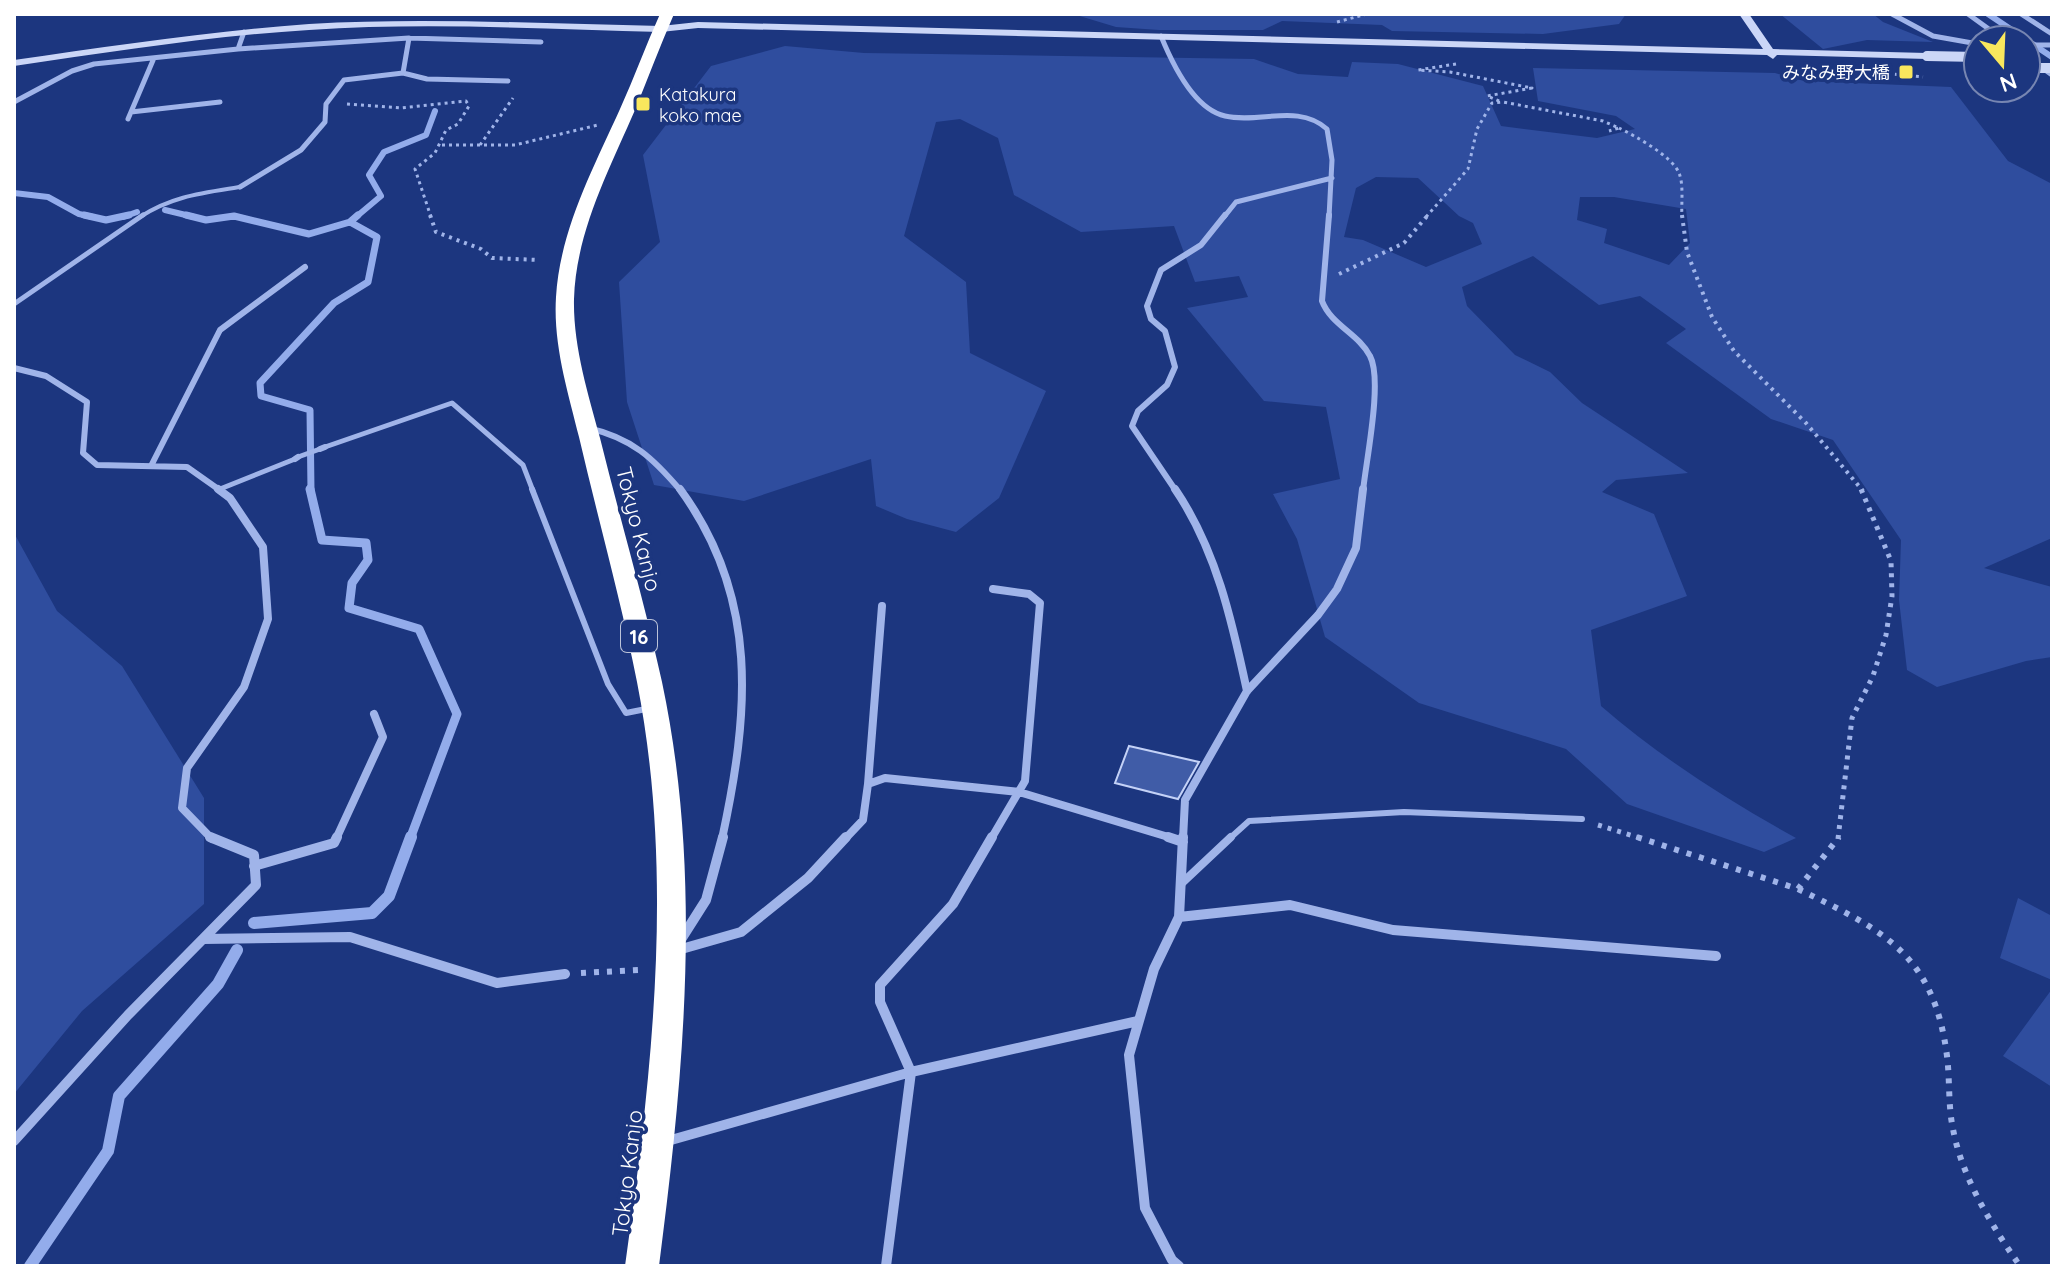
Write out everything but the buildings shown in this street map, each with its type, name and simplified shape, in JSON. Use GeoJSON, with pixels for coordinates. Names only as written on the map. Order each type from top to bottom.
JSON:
{"type":"FeatureCollection","features":[{"type":"Feature","properties":{"kind":"highway","name":"Tokyo Kanjo"},"geometry":{"type":"LineString","coordinates":[[642,1266],[659,1143],[673,951],[669,830],[654,708],[639,634],[577,396],[565,297],[574,237],[589,191],[664,21]]}},
{"type":"Feature","properties":{"kind":"street"},"geometry":{"type":"LineString","coordinates":[[1744,14],[1777,61]]}},
{"type":"Feature","properties":{"kind":"street"},"geometry":{"type":"LineString","coordinates":[[1892,14],[1910,27],[1946,42],[1962,43]]}},
{"type":"Feature","properties":{"kind":"street"},"geometry":{"type":"LineString","coordinates":[[2021,14],[2052,34]]}},
{"type":"Feature","properties":{"kind":"street"},"geometry":{"type":"LineString","coordinates":[[14,63],[244,32],[425,24],[664,21],[694,34],[1962,57]]}},
{"type":"Feature","properties":{"kind":"street"},"geometry":{"type":"LineString","coordinates":[[238,49],[244,32]]}},
{"type":"Feature","properties":{"kind":"street"},"geometry":{"type":"LineString","coordinates":[[403,73],[409,38]]}},
{"type":"Feature","properties":{"kind":"street"},"geometry":{"type":"LineString","coordinates":[[14,102],[72,71],[94,64],[238,49],[409,38],[541,42]]}},
{"type":"Feature","properties":{"kind":"street"},"geometry":{"type":"LineString","coordinates":[[1163,41],[1962,66]]}},
{"type":"Feature","properties":{"kind":"street"},"geometry":{"type":"LineString","coordinates":[[1163,41],[1176,68],[1209,108],[1225,116],[1294,116],[1316,120],[1327,129],[1332,148],[1332,178],[1322,301],[1327,314],[1370,355],[1376,378],[1356,548],[1337,589],[1318,615],[1247,691],[1185,800],[1179,917],[1154,969],[1129,1055],[1145,1208],[1172,1260],[1179,1266]]}},
{"type":"Feature","properties":{"kind":"street"},"geometry":{"type":"LineString","coordinates":[[128,119],[154,58]]}},
{"type":"Feature","properties":{"kind":"street"},"geometry":{"type":"LineString","coordinates":[[240,187],[301,150],[325,122],[326,104],[344,80],[403,73],[427,79],[508,81]]}},
{"type":"Feature","properties":{"kind":"street"},"geometry":{"type":"LineString","coordinates":[[131,112],[220,102]]}},
{"type":"Feature","properties":{"kind":"street"},"geometry":{"type":"LineString","coordinates":[[1247,691],[1232,620],[1207,551],[1187,507],[1143,447],[1132,426],[1138,411],[1167,385],[1175,367],[1165,331],[1151,319],[1147,306],[1161,270],[1201,245],[1236,202],[1332,178]]}},
{"type":"Feature","properties":{"kind":"street"},"geometry":{"type":"LineString","coordinates":[[151,466],[220,330],[305,267]]}},
{"type":"Feature","properties":{"kind":"street"},"geometry":{"type":"LineString","coordinates":[[14,368],[46,376],[87,402],[83,453],[97,465],[187,467],[230,498],[263,547],[268,619],[244,687],[187,768],[182,808],[213,841],[254,855],[256,885],[128,1015],[14,1141]]}},
{"type":"Feature","properties":{"kind":"street"},"geometry":{"type":"LineString","coordinates":[[587,428],[621,436],[660,467],[705,523],[737,612],[742,683],[727,820],[705,903],[673,951]]}},
{"type":"Feature","properties":{"kind":"street"},"geometry":{"type":"LineString","coordinates":[[886,1266],[911,1072],[880,1002],[880,985],[953,904],[1025,781],[1040,603],[1029,594],[993,589]]}},
{"type":"Feature","properties":{"kind":"street"},"geometry":{"type":"LineString","coordinates":[[673,951],[741,932],[808,878],[863,820],[882,606]]}},
{"type":"Feature","properties":{"kind":"street"},"geometry":{"type":"LineString","coordinates":[[254,866],[334,843],[383,737],[374,714]]}},
{"type":"Feature","properties":{"kind":"street"},"geometry":{"type":"LineString","coordinates":[[868,784],[885,778],[1019,792],[1183,842]]}},
{"type":"Feature","properties":{"kind":"street"},"geometry":{"type":"LineString","coordinates":[[1179,917],[1290,905],[1393,930],[1716,956]]}},
{"type":"Feature","properties":{"kind":"street"},"geometry":{"type":"LineString","coordinates":[[203,939],[350,937],[497,983],[565,974]]}},
{"type":"Feature","properties":{"kind":"street"},"geometry":{"type":"LineString","coordinates":[[659,1143],[911,1072],[1138,1021]]}},
{"type":"Feature","properties":{"kind":"lane"},"geometry":{"type":"LineString","coordinates":[[14,304],[161,203],[177,197],[240,187]]}},
{"type":"Feature","properties":{"kind":"lane"},"geometry":{"type":"LineString","coordinates":[[220,489],[296,458],[452,403],[523,465],[608,684],[626,713],[654,708]]}},
{"type":"Feature","properties":{"kind":"lane"},"geometry":{"type":"LineString","coordinates":[[1181,884],[1249,821],[1404,812],[1582,819]]}},
{"type":"Feature","properties":{"kind":"path"},"geometry":{"type":"LineString","coordinates":[[1359,17],[1367,14]]}},
{"type":"Feature","properties":{"kind":"path"},"geometry":{"type":"LineString","coordinates":[[1470,64],[1418,70],[1450,72],[1532,88],[1487,96],[1503,102],[1603,121],[1639,138],[1673,164],[1680,174],[1682,226],[1687,252],[1712,317],[1734,351],[1806,423],[1864,493],[1891,561],[1892,596],[1886,635],[1873,676],[1852,718],[1840,836],[1798,889]]}},
{"type":"Feature","properties":{"kind":"path"},"geometry":{"type":"LineString","coordinates":[[479,146],[520,86]]}},
{"type":"Feature","properties":{"kind":"path"},"geometry":{"type":"LineString","coordinates":[[326,104],[401,108],[466,101],[469,106],[458,124],[446,130],[442,145],[427,163],[415,169],[436,232],[481,249],[492,258],[539,260]]}},
{"type":"Feature","properties":{"kind":"path"},"geometry":{"type":"LineString","coordinates":[[1322,277],[1348,272],[1404,243],[1468,169],[1477,129],[1492,103],[1503,102]]}},
{"type":"Feature","properties":{"kind":"path"},"geometry":{"type":"LineString","coordinates":[[442,145],[515,145],[603,124]]}},
{"type":"Feature","properties":{"kind":"path"},"geometry":{"type":"LineString","coordinates":[[1609,131],[1619,128]]}},
{"type":"Feature","properties":{"kind":"path"},"geometry":{"type":"LineString","coordinates":[[1582,819],[1798,889],[1861,921],[1895,945],[1916,966],[1935,1006],[1948,1050],[1953,1133],[1984,1207],[2020,1266]]}},
{"type":"Feature","properties":{"kind":"path"},"geometry":{"type":"LineString","coordinates":[[565,974],[640,970]]}},
{"type":"Feature","properties":{"kind":"shaded area"},"geometry":{"type":"Polygon","coordinates":[[[1073,14],[1626,14],[1619,24],[1543,34],[1392,31],[1382,25],[1282,21],[1263,30],[1159,30],[1116,27],[1073,14]]]}},
{"type":"Feature","properties":{"kind":"shaded area"},"geometry":{"type":"Polygon","coordinates":[[[1780,14],[1873,14],[1883,22],[1933,42],[1867,40],[1823,49],[1780,14]]]}},
{"type":"Feature","properties":{"kind":"shaded area"},"geometry":{"type":"Polygon","coordinates":[[[785,46],[864,53],[1254,59],[1298,74],[1348,77],[1352,62],[1398,64],[1483,86],[1501,126],[1597,138],[1635,129],[1616,116],[1538,101],[1533,68],[1775,73],[1804,81],[1951,87],[2008,161],[2052,184],[2052,538],[1984,568],[2052,587],[2052,657],[2026,661],[1937,687],[1907,670],[1899,600],[1901,540],[1833,440],[1771,419],[1666,343],[1686,329],[1640,296],[1599,305],[1533,256],[1462,287],[1467,306],[1515,355],[1550,372],[1582,403],[1688,473],[1616,480],[1602,492],[1654,514],[1687,596],[1591,630],[1601,706],[1695,777],[1796,838],[1764,852],[1627,804],[1566,749],[1419,703],[1325,637],[1297,539],[1273,494],[1340,479],[1326,407],[1264,401],[1187,308],[1248,297],[1239,276],[1195,282],[1174,226],[1081,232],[1014,195],[998,138],[960,119],[936,122],[904,236],[966,282],[970,353],[1046,391],[999,498],[956,532],[907,519],[876,506],[871,459],[744,501],[654,485],[627,402],[619,282],[660,242],[643,155],[711,66],[785,46]],[[1376,177],[1356,188],[1344,237],[1363,240],[1426,267],[1482,244],[1473,223],[1459,216],[1418,178],[1376,177]],[[1580,197],[1577,220],[1607,229],[1604,243],[1669,265],[1690,243],[1686,209],[1614,197],[1580,197]]]}},
{"type":"Feature","properties":{"kind":"shaded area"},"geometry":{"type":"Polygon","coordinates":[[[14,533],[57,611],[122,666],[204,798],[204,904],[82,1011],[14,1094],[14,533]]]}},
{"type":"Feature","properties":{"kind":"shaded area"},"geometry":{"type":"Polygon","coordinates":[[[2018,898],[2052,916],[2052,980],[2000,958],[2018,898]]]}},
{"type":"Feature","properties":{"kind":"shaded area"},"geometry":{"type":"Polygon","coordinates":[[[2052,989],[2052,1087],[2003,1056],[2052,989]]]}},
{"type":"Feature","properties":{"kind":"waterway"},"geometry":{"type":"LineString","coordinates":[[1988,14],[2052,57]]}},
{"type":"Feature","properties":{"kind":"waterway"},"geometry":{"type":"LineString","coordinates":[[356,217],[381,196],[369,175],[384,152],[426,135],[435,111]]}},
{"type":"Feature","properties":{"kind":"waterway"},"geometry":{"type":"LineString","coordinates":[[14,193],[48,197],[90,216]]}},
{"type":"Feature","properties":{"kind":"waterway"},"geometry":{"type":"LineString","coordinates":[[165,210],[194,217]]}},
{"type":"Feature","properties":{"kind":"waterway"},"geometry":{"type":"LineString","coordinates":[[128,215],[137,212]]}},
{"type":"Feature","properties":{"kind":"waterway"},"geometry":{"type":"LineString","coordinates":[[84,215],[90,216]]}},
{"type":"Feature","properties":{"kind":"waterway"},"geometry":{"type":"LineString","coordinates":[[90,216],[106,220],[128,215]]}},
{"type":"Feature","properties":{"kind":"waterway"},"geometry":{"type":"LineString","coordinates":[[123,217],[128,215]]}},
{"type":"Feature","properties":{"kind":"waterway"},"geometry":{"type":"LineString","coordinates":[[186,215],[194,217]]}},
{"type":"Feature","properties":{"kind":"waterway"},"geometry":{"type":"LineString","coordinates":[[350,222],[358,215]]}},
{"type":"Feature","properties":{"kind":"waterway"},"geometry":{"type":"LineString","coordinates":[[194,217],[206,220],[227,217]]}},
{"type":"Feature","properties":{"kind":"waterway"},"geometry":{"type":"LineString","coordinates":[[227,217],[238,217]]}},
{"type":"Feature","properties":{"kind":"waterway"},"geometry":{"type":"LineString","coordinates":[[227,217],[238,217]]}},
{"type":"Feature","properties":{"kind":"waterway"},"geometry":{"type":"LineString","coordinates":[[238,217],[309,234],[350,222]]}},
{"type":"Feature","properties":{"kind":"waterway"},"geometry":{"type":"LineString","coordinates":[[311,491],[310,410],[261,396],[260,383],[334,303],[368,282],[377,237],[350,222]]}},
{"type":"Feature","properties":{"kind":"waterway"},"geometry":{"type":"LineString","coordinates":[[310,489],[322,540],[366,543],[368,560],[352,583],[349,608],[419,629],[457,714],[410,839]]}},
{"type":"Feature","properties":{"kind":"waterway"},"geometry":{"type":"LineString","coordinates":[[254,923],[372,913],[389,896],[411,837]]}},
{"type":"Feature","properties":{"kind":"waterway"},"geometry":{"type":"LineString","coordinates":[[30,1266],[108,1151],[119,1096],[218,984],[237,950]]}},
{"type":"Feature","properties":{"kind":"place","name":"みなみ野大橋"},"geometry":{"type":"Point","coordinates":[1906,72]}},
{"type":"Feature","properties":{"kind":"place","name":"Katakura koko mae"},"geometry":{"type":"Point","coordinates":[643,104]}}]}
